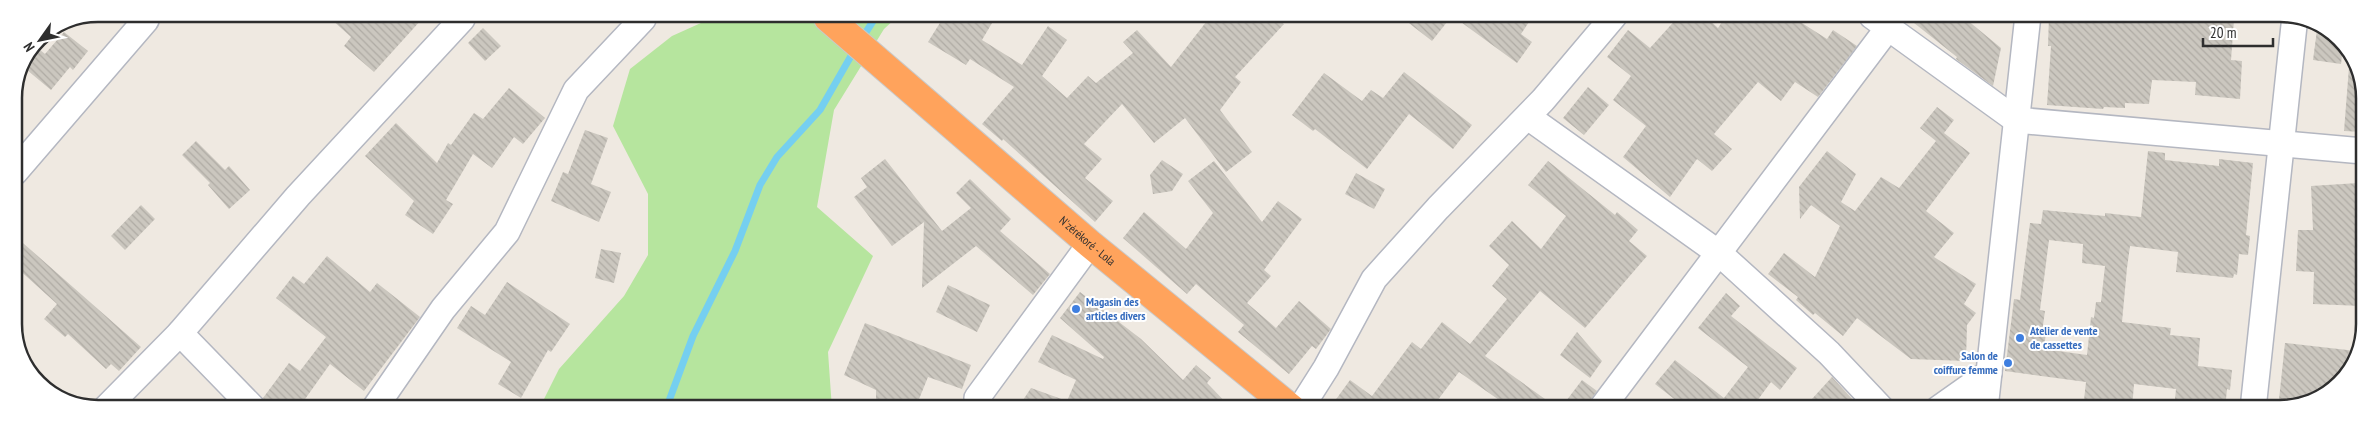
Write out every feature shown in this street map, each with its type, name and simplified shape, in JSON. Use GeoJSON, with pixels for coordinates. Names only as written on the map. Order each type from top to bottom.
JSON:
{"type":"FeatureCollection","features":[{"type":"Feature","properties":{"kind":"highway","name":"N'zérékoré - Lola"},"geometry":{"type":"LineString","coordinates":[[837,26],[1090,244],[1281,400]]}},
{"type":"Feature","properties":{"kind":"street"},"geometry":{"type":"LineString","coordinates":[[22,164],[144,22]]}},
{"type":"Feature","properties":{"kind":"street"},"geometry":{"type":"LineString","coordinates":[[114,400],[180,332],[298,196],[459,22]]}},
{"type":"Feature","properties":{"kind":"street"},"geometry":{"type":"LineString","coordinates":[[380,400],[443,309],[507,232],[576,90],[640,22]]}},
{"type":"Feature","properties":{"kind":"street"},"geometry":{"type":"LineString","coordinates":[[1306,400],[1326,368],[1374,278],[1438,208],[1528,116],[1609,22]]}},
{"type":"Feature","properties":{"kind":"street"},"geometry":{"type":"LineString","coordinates":[[1608,400],[1720,254],[1880,22],[2016,120],[2356,150]]}},
{"type":"Feature","properties":{"kind":"street"},"geometry":{"type":"LineString","coordinates":[[1986,400],[2027,22]]}},
{"type":"Feature","properties":{"kind":"street"},"geometry":{"type":"LineString","coordinates":[[2253,400],[2294,24]]}},
{"type":"Feature","properties":{"kind":"street"},"geometry":{"type":"LineString","coordinates":[[1528,116],[1720,254],[1829,353],[1873,400]]}},
{"type":"Feature","properties":{"kind":"street"},"geometry":{"type":"LineString","coordinates":[[978,398],[1090,244]]}},
{"type":"Feature","properties":{"kind":"street"},"geometry":{"type":"LineString","coordinates":[[180,332],[246,400]]}},
{"type":"Feature","properties":{"kind":"street"},"geometry":{"type":"LineString","coordinates":[[1950,400],[1988,373]]}},
{"type":"Feature","properties":{"kind":"green space"},"geometry":{"type":"Polygon","coordinates":[[[703,22],[892,22],[884,29],[834,110],[817,207],[873,256],[828,352],[831,400],[544,400],[559,369],[624,296],[648,255],[648,194],[613,126],[630,69],[672,36],[703,22]]]}},
{"type":"Feature","properties":{"kind":"building"},"geometry":{"type":"Polygon","coordinates":[[[334,22],[419,22],[374,72],[344,46],[351,37],[334,22]]]}},
{"type":"Feature","properties":{"kind":"building"},"geometry":{"type":"Polygon","coordinates":[[[940,22],[993,22],[982,40],[1022,65],[1048,26],[1067,40],[1042,76],[1067,98],[1088,76],[1096,83],[1133,53],[1123,42],[1137,30],[1171,67],[1206,22],[1280,22],[1284,24],[1235,77],[1241,82],[1220,110],[1252,152],[1226,172],[1185,118],[1154,143],[1122,104],[1084,144],[1102,159],[1085,178],[1113,201],[1095,222],[1003,139],[1002,141],[982,124],[1014,87],[970,59],[966,65],[928,42],[940,22]]]}},
{"type":"Feature","properties":{"kind":"building"},"geometry":{"type":"Polygon","coordinates":[[[1407,22],[1447,22],[1432,41],[1407,22]]]}},
{"type":"Feature","properties":{"kind":"building"},"geometry":{"type":"Polygon","coordinates":[[[1461,22],[1529,22],[1521,34],[1532,42],[1517,63],[1461,22]]]}},
{"type":"Feature","properties":{"kind":"building"},"geometry":{"type":"Polygon","coordinates":[[[1674,22],[1712,22],[1718,28],[1722,22],[1800,22],[1827,39],[1833,30],[1857,46],[1818,97],[1795,82],[1781,101],[1758,82],[1714,134],[1732,149],[1712,171],[1697,159],[1670,197],[1623,157],[1646,126],[1613,100],[1631,76],[1607,57],[1628,30],[1650,48],[1674,22]]]}},
{"type":"Feature","properties":{"kind":"building"},"geometry":{"type":"Polygon","coordinates":[[[1913,22],[1969,22],[2001,48],[1993,86],[1956,59],[1957,57],[1913,22]]]}},
{"type":"Feature","properties":{"kind":"building"},"geometry":{"type":"Polygon","coordinates":[[[2049,22],[2234,22],[2231,60],[2242,61],[2240,99],[2195,95],[2196,82],[2152,80],[2149,104],[2125,103],[2125,108],[2104,107],[2103,109],[2047,105],[2051,46],[2048,46],[2049,22]]]}},
{"type":"Feature","properties":{"kind":"building"},"geometry":{"type":"Polygon","coordinates":[[[483,28],[501,46],[485,61],[468,43],[483,28]]]}},
{"type":"Feature","properties":{"kind":"building"},"geometry":{"type":"Polygon","coordinates":[[[64,32],[88,51],[73,70],[70,67],[51,90],[28,70],[40,50],[45,54],[64,32]]]}},
{"type":"Feature","properties":{"kind":"building"},"geometry":{"type":"Polygon","coordinates":[[[2317,32],[2330,41],[2342,55],[2341,64],[2313,60],[2317,32]]]}},
{"type":"Feature","properties":{"kind":"building"},"geometry":{"type":"Polygon","coordinates":[[[2349,67],[2356,98],[2356,132],[2344,131],[2349,67]]]}},
{"type":"Feature","properties":{"kind":"building"},"geometry":{"type":"Polygon","coordinates":[[[1404,72],[1472,125],[1453,149],[1409,114],[1367,169],[1315,129],[1313,131],[1292,115],[1324,73],[1362,101],[1371,90],[1383,98],[1404,72]]]}},
{"type":"Feature","properties":{"kind":"building"},"geometry":{"type":"Polygon","coordinates":[[[1588,87],[1609,105],[1584,135],[1563,118],[1588,87]]]}},
{"type":"Feature","properties":{"kind":"building"},"geometry":{"type":"Polygon","coordinates":[[[509,88],[545,118],[523,144],[514,137],[492,168],[473,154],[446,200],[453,204],[433,234],[405,215],[414,201],[365,156],[396,123],[437,163],[448,143],[451,145],[474,113],[483,119],[509,88]]]}},
{"type":"Feature","properties":{"kind":"building"},"geometry":{"type":"Polygon","coordinates":[[[1937,107],[1954,120],[1944,133],[1970,153],[1926,211],[1954,233],[1934,257],[1976,284],[1964,304],[1976,313],[1967,325],[1966,361],[1911,359],[1857,318],[1843,336],[1815,313],[1813,315],[1796,300],[1798,297],[1768,274],[1784,253],[1815,277],[1840,226],[1811,205],[1800,219],[1799,187],[1827,151],[1856,174],[1841,202],[1855,211],[1881,177],[1899,188],[1936,141],[1920,128],[1937,107]]]}},
{"type":"Feature","properties":{"kind":"building"},"geometry":{"type":"Polygon","coordinates":[[[585,130],[608,138],[591,184],[611,192],[599,222],[551,201],[563,172],[568,174],[585,130]]]}},
{"type":"Feature","properties":{"kind":"building"},"geometry":{"type":"Polygon","coordinates":[[[196,141],[225,170],[229,166],[250,190],[229,209],[208,185],[210,183],[182,155],[196,141]]]}},
{"type":"Feature","properties":{"kind":"building"},"geometry":{"type":"Polygon","coordinates":[[[2148,151],[2165,153],[2165,160],[2219,166],[2219,159],[2253,163],[2246,235],[2250,236],[2248,255],[2239,254],[2237,275],[2234,274],[2233,278],[2176,272],[2178,252],[2130,246],[2127,268],[2122,322],[2171,328],[2170,335],[2200,338],[2198,366],[2232,370],[2230,390],[2227,389],[2226,400],[2175,400],[2176,389],[2134,384],[2133,400],[2084,400],[2086,382],[2005,371],[2014,299],[2020,300],[2030,223],[2041,224],[2043,210],[2105,216],[2105,213],[2141,217],[2148,151]],[[2049,240],[2040,310],[2045,311],[2042,332],[2046,332],[2044,349],[2087,355],[2091,317],[2094,318],[2096,302],[2101,302],[2105,266],[2082,263],[2083,244],[2049,240]]]}},
{"type":"Feature","properties":{"kind":"building"},"geometry":{"type":"Polygon","coordinates":[[[885,159],[942,231],[971,208],[956,193],[970,179],[1011,219],[1000,231],[1050,274],[1033,295],[976,246],[922,288],[924,222],[892,246],[854,197],[867,187],[861,178],[885,159]]]}},
{"type":"Feature","properties":{"kind":"building"},"geometry":{"type":"Polygon","coordinates":[[[1162,160],[1183,174],[1172,191],[1153,194],[1150,175],[1162,160]]]}},
{"type":"Feature","properties":{"kind":"building"},"geometry":{"type":"Polygon","coordinates":[[[1214,161],[1262,222],[1278,201],[1302,219],[1264,270],[1271,276],[1247,303],[1276,328],[1299,301],[1331,329],[1316,349],[1312,346],[1289,374],[1238,332],[1244,325],[1196,284],[1187,294],[1123,238],[1144,212],[1186,249],[1213,213],[1188,181],[1214,161]]]}},
{"type":"Feature","properties":{"kind":"building"},"geometry":{"type":"Polygon","coordinates":[[[1548,161],[1615,215],[1617,212],[1638,230],[1629,241],[1647,256],[1585,328],[1540,291],[1485,356],[1546,400],[1499,400],[1459,372],[1438,400],[1336,400],[1350,380],[1372,396],[1412,342],[1421,349],[1442,322],[1470,344],[1507,299],[1492,286],[1509,265],[1489,246],[1512,221],[1541,249],[1566,216],[1528,185],[1548,161]]]}},
{"type":"Feature","properties":{"kind":"building"},"geometry":{"type":"Polygon","coordinates":[[[1356,173],[1385,189],[1374,209],[1345,194],[1356,173]]]}},
{"type":"Feature","properties":{"kind":"building"},"geometry":{"type":"Polygon","coordinates":[[[2356,183],[2356,306],[2313,304],[2314,272],[2296,271],[2298,230],[2313,230],[2311,186],[2356,183]]]}},
{"type":"Feature","properties":{"kind":"building"},"geometry":{"type":"Polygon","coordinates":[[[141,205],[155,219],[125,250],[111,236],[141,205]]]}},
{"type":"Feature","properties":{"kind":"building"},"geometry":{"type":"Polygon","coordinates":[[[22,242],[141,347],[119,371],[111,364],[106,369],[68,334],[65,337],[44,319],[57,304],[22,272],[22,242]]]}},
{"type":"Feature","properties":{"kind":"building"},"geometry":{"type":"Polygon","coordinates":[[[601,249],[621,253],[614,283],[595,278],[601,249]]]}},
{"type":"Feature","properties":{"kind":"building"},"geometry":{"type":"Polygon","coordinates":[[[327,256],[370,292],[377,283],[420,317],[364,391],[330,364],[304,400],[264,400],[263,398],[289,363],[300,371],[326,337],[276,298],[293,276],[304,284],[327,256]]]}},
{"type":"Feature","properties":{"kind":"building"},"geometry":{"type":"Polygon","coordinates":[[[507,282],[570,324],[551,352],[548,350],[521,398],[498,384],[511,362],[457,328],[471,306],[485,315],[507,282]]]}},
{"type":"Feature","properties":{"kind":"building"},"geometry":{"type":"Polygon","coordinates":[[[948,285],[990,305],[977,332],[936,312],[948,285]]]}},
{"type":"Feature","properties":{"kind":"building"},"geometry":{"type":"Polygon","coordinates":[[[1080,292],[1141,339],[1183,380],[1196,365],[1211,378],[1207,383],[1223,400],[1067,400],[1076,380],[1038,362],[1052,335],[1103,359],[1104,357],[1060,318],[1080,292]]]}},
{"type":"Feature","properties":{"kind":"building"},"geometry":{"type":"Polygon","coordinates":[[[1726,293],[1740,306],[1731,316],[1797,368],[1780,390],[1771,382],[1758,400],[1675,400],[1655,384],[1675,360],[1724,398],[1748,367],[1698,328],[1726,293]]]}},
{"type":"Feature","properties":{"kind":"building"},"geometry":{"type":"Polygon","coordinates":[[[865,323],[971,365],[962,389],[928,377],[919,400],[876,400],[876,390],[844,375],[865,323]]]}},
{"type":"Feature","properties":{"kind":"building"},"geometry":{"type":"Polygon","coordinates":[[[1577,332],[1602,361],[1590,378],[1560,355],[1577,332]]]}},
{"type":"Feature","properties":{"kind":"building"},"geometry":{"type":"Polygon","coordinates":[[[2285,343],[2350,350],[2340,371],[2330,382],[2304,396],[2290,400],[2279,400],[2285,343]]]}},
{"type":"Feature","properties":{"kind":"building"},"geometry":{"type":"Polygon","coordinates":[[[1832,377],[1853,400],[1811,400],[1832,377]]]}},
{"type":"Feature","properties":{"kind":"building"},"geometry":{"type":"Polygon","coordinates":[[[1582,380],[1597,391],[1590,400],[1567,400],[1582,380]]]}},
{"type":"Feature","properties":{"kind":"building"},"geometry":{"type":"Polygon","coordinates":[[[1031,388],[1064,400],[1023,400],[1031,388]]]}},
{"type":"Feature","properties":{"kind":"waterway"},"geometry":{"type":"LineString","coordinates":[[861,40],[872,22]]}},
{"type":"Feature","properties":{"kind":"waterway"},"geometry":{"type":"LineString","coordinates":[[669,400],[693,336],[735,251],[760,185],[777,157],[820,110],[855,49]]}},
{"type":"Feature","properties":{"kind":"place","name":"Magasin des articles divers"},"geometry":{"type":"Point","coordinates":[1076,309]}},
{"type":"Feature","properties":{"kind":"place","name":"Atelier de vente de cassettes"},"geometry":{"type":"Point","coordinates":[2020,338]}},
{"type":"Feature","properties":{"kind":"place","name":"Salon de coiffure femme"},"geometry":{"type":"Point","coordinates":[2008,363]}}]}
